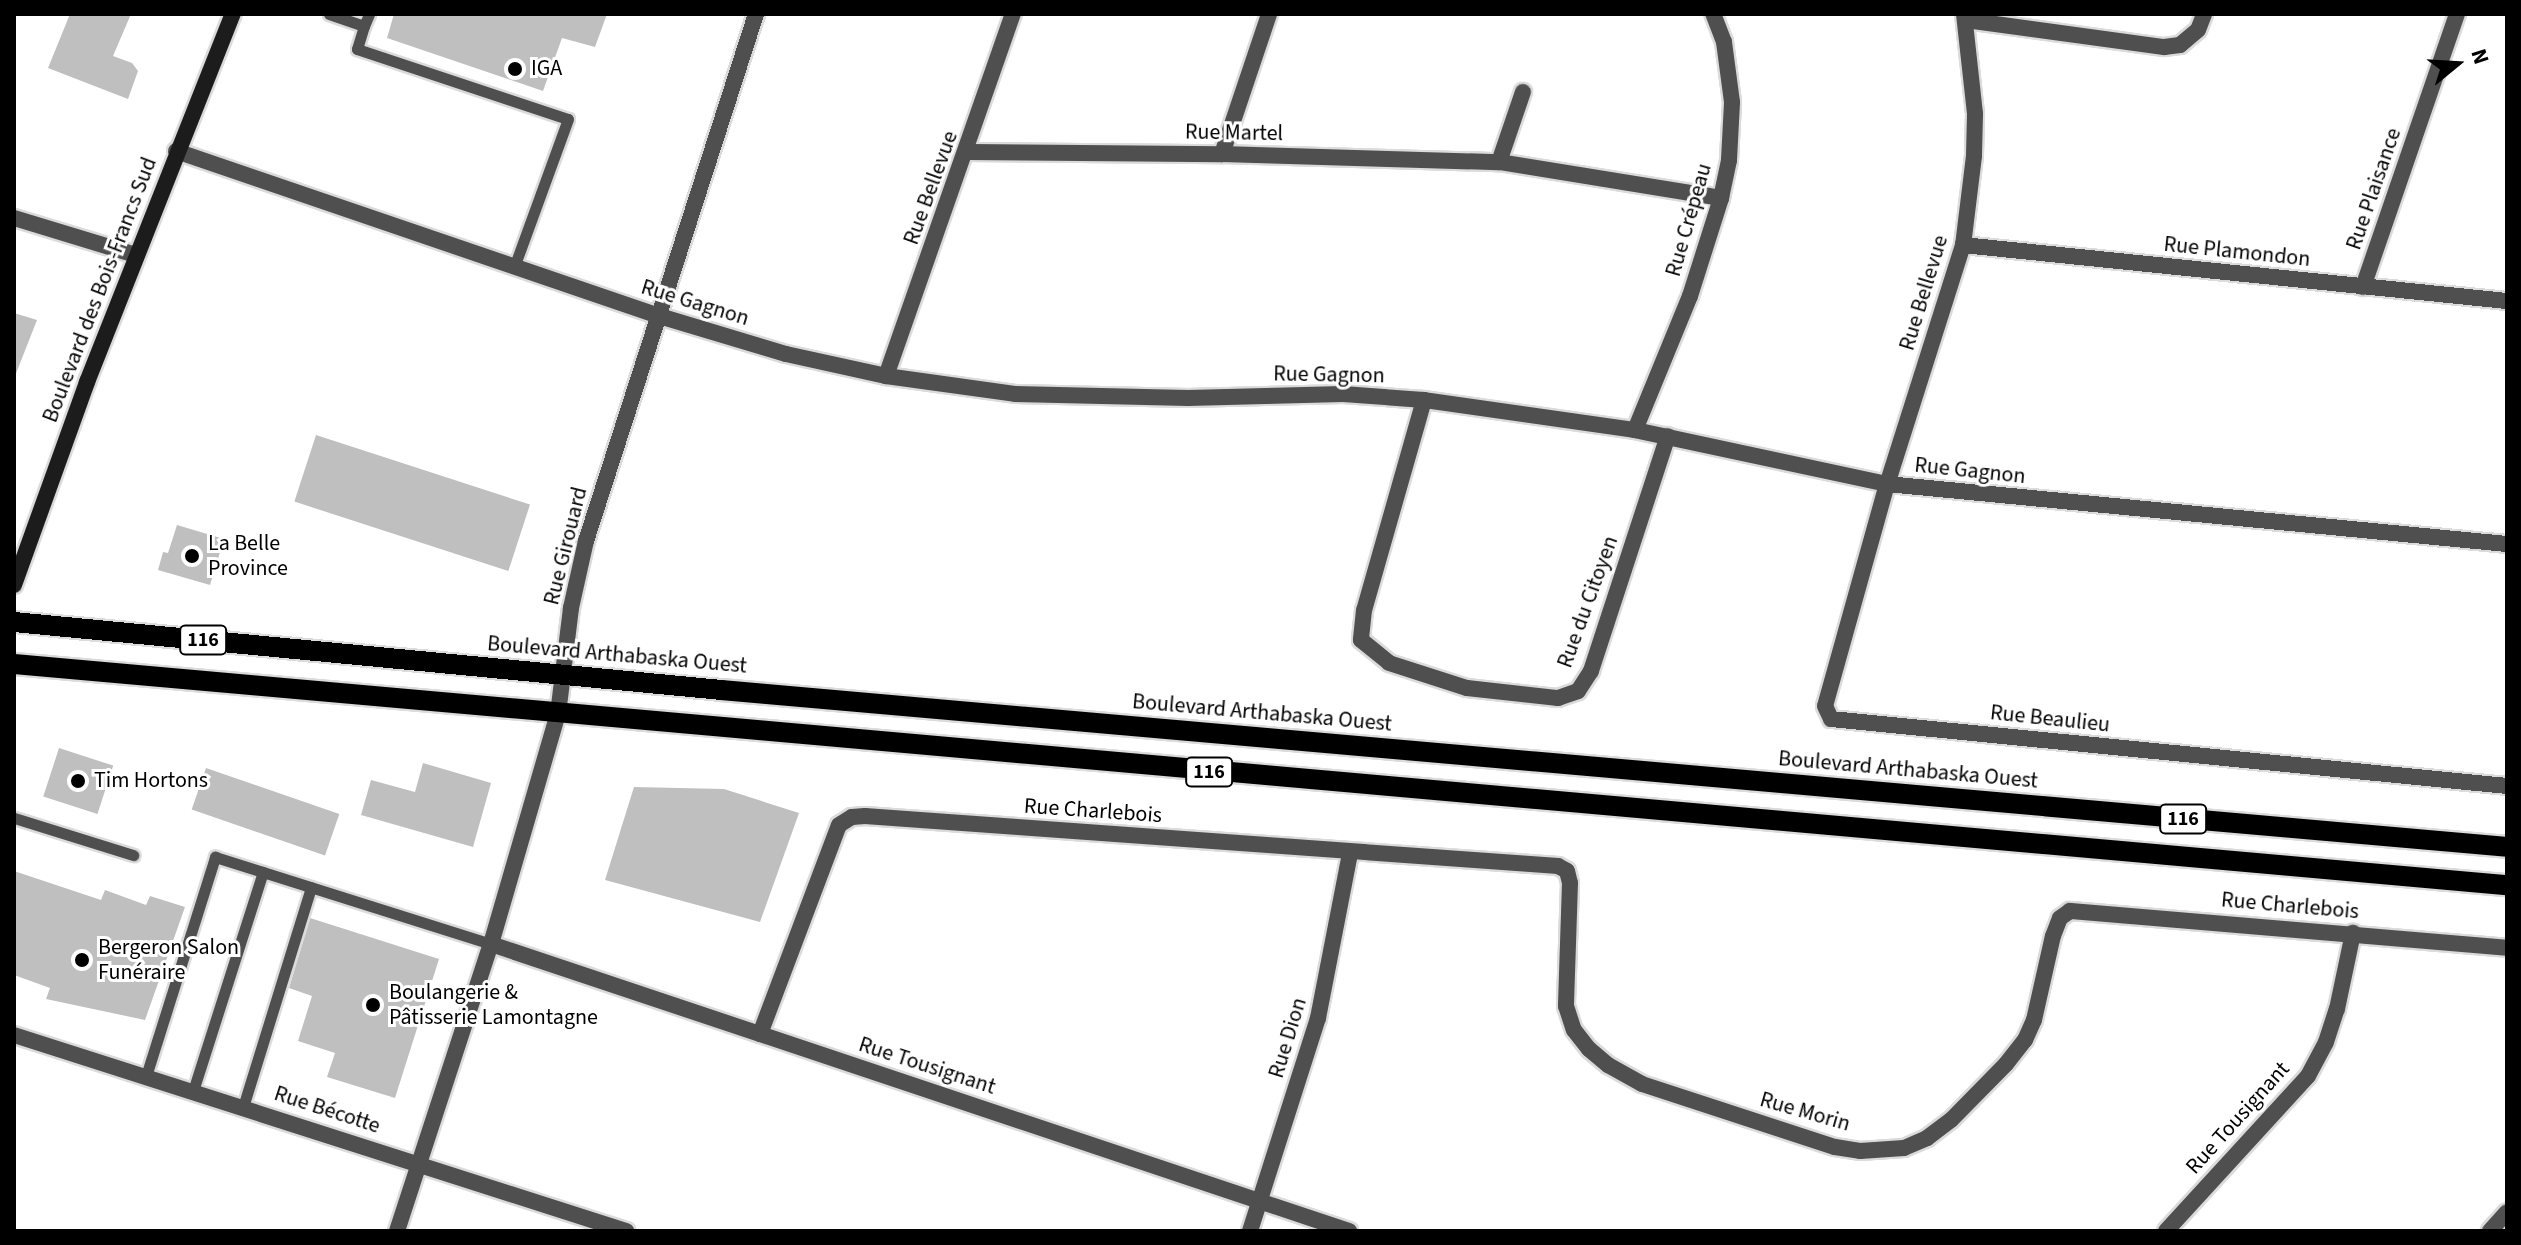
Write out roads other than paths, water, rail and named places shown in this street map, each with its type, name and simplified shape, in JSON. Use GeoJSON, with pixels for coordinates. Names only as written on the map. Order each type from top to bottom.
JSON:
{"type":"FeatureCollection","features":[{"type":"Feature","properties":{"kind":"main road","name":"Boulevard Arthabaska Ouest"},"geometry":{"type":"LineString","coordinates":[[14,622],[565,675],[2507,847]]}},
{"type":"Feature","properties":{"kind":"main road","name":"116"},"geometry":{"type":"LineString","coordinates":[[14,664],[2507,885]]}},
{"type":"Feature","properties":{"kind":"street","name":"Boulevard des Bois-Francs Sud"},"geometry":{"type":"LineString","coordinates":[[14,585],[20,554],[176,151],[233,14]]}},
{"type":"Feature","properties":{"kind":"street","name":"Rue Girouard"},"geometry":{"type":"LineString","coordinates":[[397,1231],[491,944],[558,714],[571,608],[586,541],[656,315],[756,14]]}},
{"type":"Feature","properties":{"kind":"street","name":"Rue Bellevue"},"geometry":{"type":"LineString","coordinates":[[886,376],[968,152],[1013,14]]}},
{"type":"Feature","properties":{"kind":"street"},"geometry":{"type":"LineString","coordinates":[[1222,154],[1269,14]]}},
{"type":"Feature","properties":{"kind":"street","name":"Rue Crépeau"},"geometry":{"type":"LineString","coordinates":[[1635,430],[1690,296],[1721,198],[1729,160],[1732,102],[1724,42],[1713,14]]}},
{"type":"Feature","properties":{"kind":"street"},"geometry":{"type":"LineString","coordinates":[[1965,17],[2164,47],[2180,45],[2198,30],[2204,14]]}},
{"type":"Feature","properties":{"kind":"street","name":"Rue Plaisance"},"geometry":{"type":"LineString","coordinates":[[2363,287],[2457,14]]}},
{"type":"Feature","properties":{"kind":"street","name":"Rue Bellevue"},"geometry":{"type":"LineString","coordinates":[[1887,484],[1963,245],[1974,156],[1975,114],[1965,17]]}},
{"type":"Feature","properties":{"kind":"street"},"geometry":{"type":"LineString","coordinates":[[1499,162],[1523,92]]}},
{"type":"Feature","properties":{"kind":"street","name":"Rue Gagnon"},"geometry":{"type":"LineString","coordinates":[[176,151],[656,315],[786,354],[886,376],[1015,394],[1188,398],[1343,394],[1424,400],[1635,430],[1887,484],[2507,544]]}},
{"type":"Feature","properties":{"kind":"street","name":"Rue Martel"},"geometry":{"type":"LineString","coordinates":[[968,152],[1222,154],[1499,162],[1721,198]]}},
{"type":"Feature","properties":{"kind":"street"},"geometry":{"type":"LineString","coordinates":[[14,218],[136,255]]}},
{"type":"Feature","properties":{"kind":"street","name":"Rue Plamondon"},"geometry":{"type":"LineString","coordinates":[[1963,245],[2507,301]]}},
{"type":"Feature","properties":{"kind":"street","name":"Rue du Citoyen"},"geometry":{"type":"LineString","coordinates":[[1424,400],[1364,610],[1361,640],[1389,663],[1467,688],[1558,698],[1578,691],[1591,671],[1668,436]]}},
{"type":"Feature","properties":{"kind":"street","name":"Rue Beaulieu"},"geometry":{"type":"LineString","coordinates":[[1887,484],[1825,706],[1831,719],[2507,786]]}},
{"type":"Feature","properties":{"kind":"street","name":"Rue Charlebois"},"geometry":{"type":"LineString","coordinates":[[760,1034],[833,837],[839,825],[852,817],[1558,866],[1567,871]]}},
{"type":"Feature","properties":{"kind":"street","name":"Rue Dion"},"geometry":{"type":"LineString","coordinates":[[1250,1231],[1318,1018],[1350,853]]}},
{"type":"Feature","properties":{"kind":"street","name":"Rue Morin"},"geometry":{"type":"LineString","coordinates":[[1567,871],[1566,1006],[1574,1030],[1589,1049],[1608,1065],[1642,1084],[1835,1147],[1860,1151],[1882,1152],[1927,1138],[1951,1120],[2006,1064],[2025,1040],[2034,1020],[2053,936],[2060,918],[2070,911]]}},
{"type":"Feature","properties":{"kind":"street","name":"Rue Charlebois"},"geometry":{"type":"LineString","coordinates":[[2070,911],[2507,948]]}},
{"type":"Feature","properties":{"kind":"street","name":"Rue Tousignant"},"geometry":{"type":"LineString","coordinates":[[2166,1231],[2308,1076],[2326,1042],[2337,1009],[2353,933]]}},
{"type":"Feature","properties":{"kind":"street","name":"Rue Tousignant"},"geometry":{"type":"LineString","coordinates":[[491,944],[1349,1231]]}},
{"type":"Feature","properties":{"kind":"street","name":"Rue Bécotte"},"geometry":{"type":"LineString","coordinates":[[14,1035],[419,1162],[626,1231]]}},
{"type":"Feature","properties":{"kind":"street"},"geometry":{"type":"LineString","coordinates":[[2490,1231],[2507,1212]]}},
{"type":"Feature","properties":{"kind":"lane"},"geometry":{"type":"LineString","coordinates":[[329,14],[364,26]]}},
{"type":"Feature","properties":{"kind":"lane"},"geometry":{"type":"LineString","coordinates":[[369,14],[357,49],[568,119],[514,267]]}},
{"type":"Feature","properties":{"kind":"lane"},"geometry":{"type":"LineString","coordinates":[[14,818],[133,855]]}},
{"type":"Feature","properties":{"kind":"lane"},"geometry":{"type":"LineString","coordinates":[[146,1076],[215,857],[491,944]]}},
{"type":"Feature","properties":{"kind":"lane"},"geometry":{"type":"LineString","coordinates":[[193,1091],[263,872]]}},
{"type":"Feature","properties":{"kind":"lane"},"geometry":{"type":"LineString","coordinates":[[243,1107],[311,887]]}},
{"type":"Feature","properties":{"kind":"place","name":"IGA"},"geometry":{"type":"Point","coordinates":[515,69]}},
{"type":"Feature","properties":{"kind":"place","name":"La Belle Province"},"geometry":{"type":"Point","coordinates":[192,556]}},
{"type":"Feature","properties":{"kind":"place","name":"Tim Hortons"},"geometry":{"type":"Point","coordinates":[78,781]}},
{"type":"Feature","properties":{"kind":"place","name":"Bergeron Salon Funéraire"},"geometry":{"type":"Point","coordinates":[82,960]}},
{"type":"Feature","properties":{"kind":"place","name":"Boulangerie & Pâtisserie Lamontagne"},"geometry":{"type":"Point","coordinates":[373,1005]}}]}
